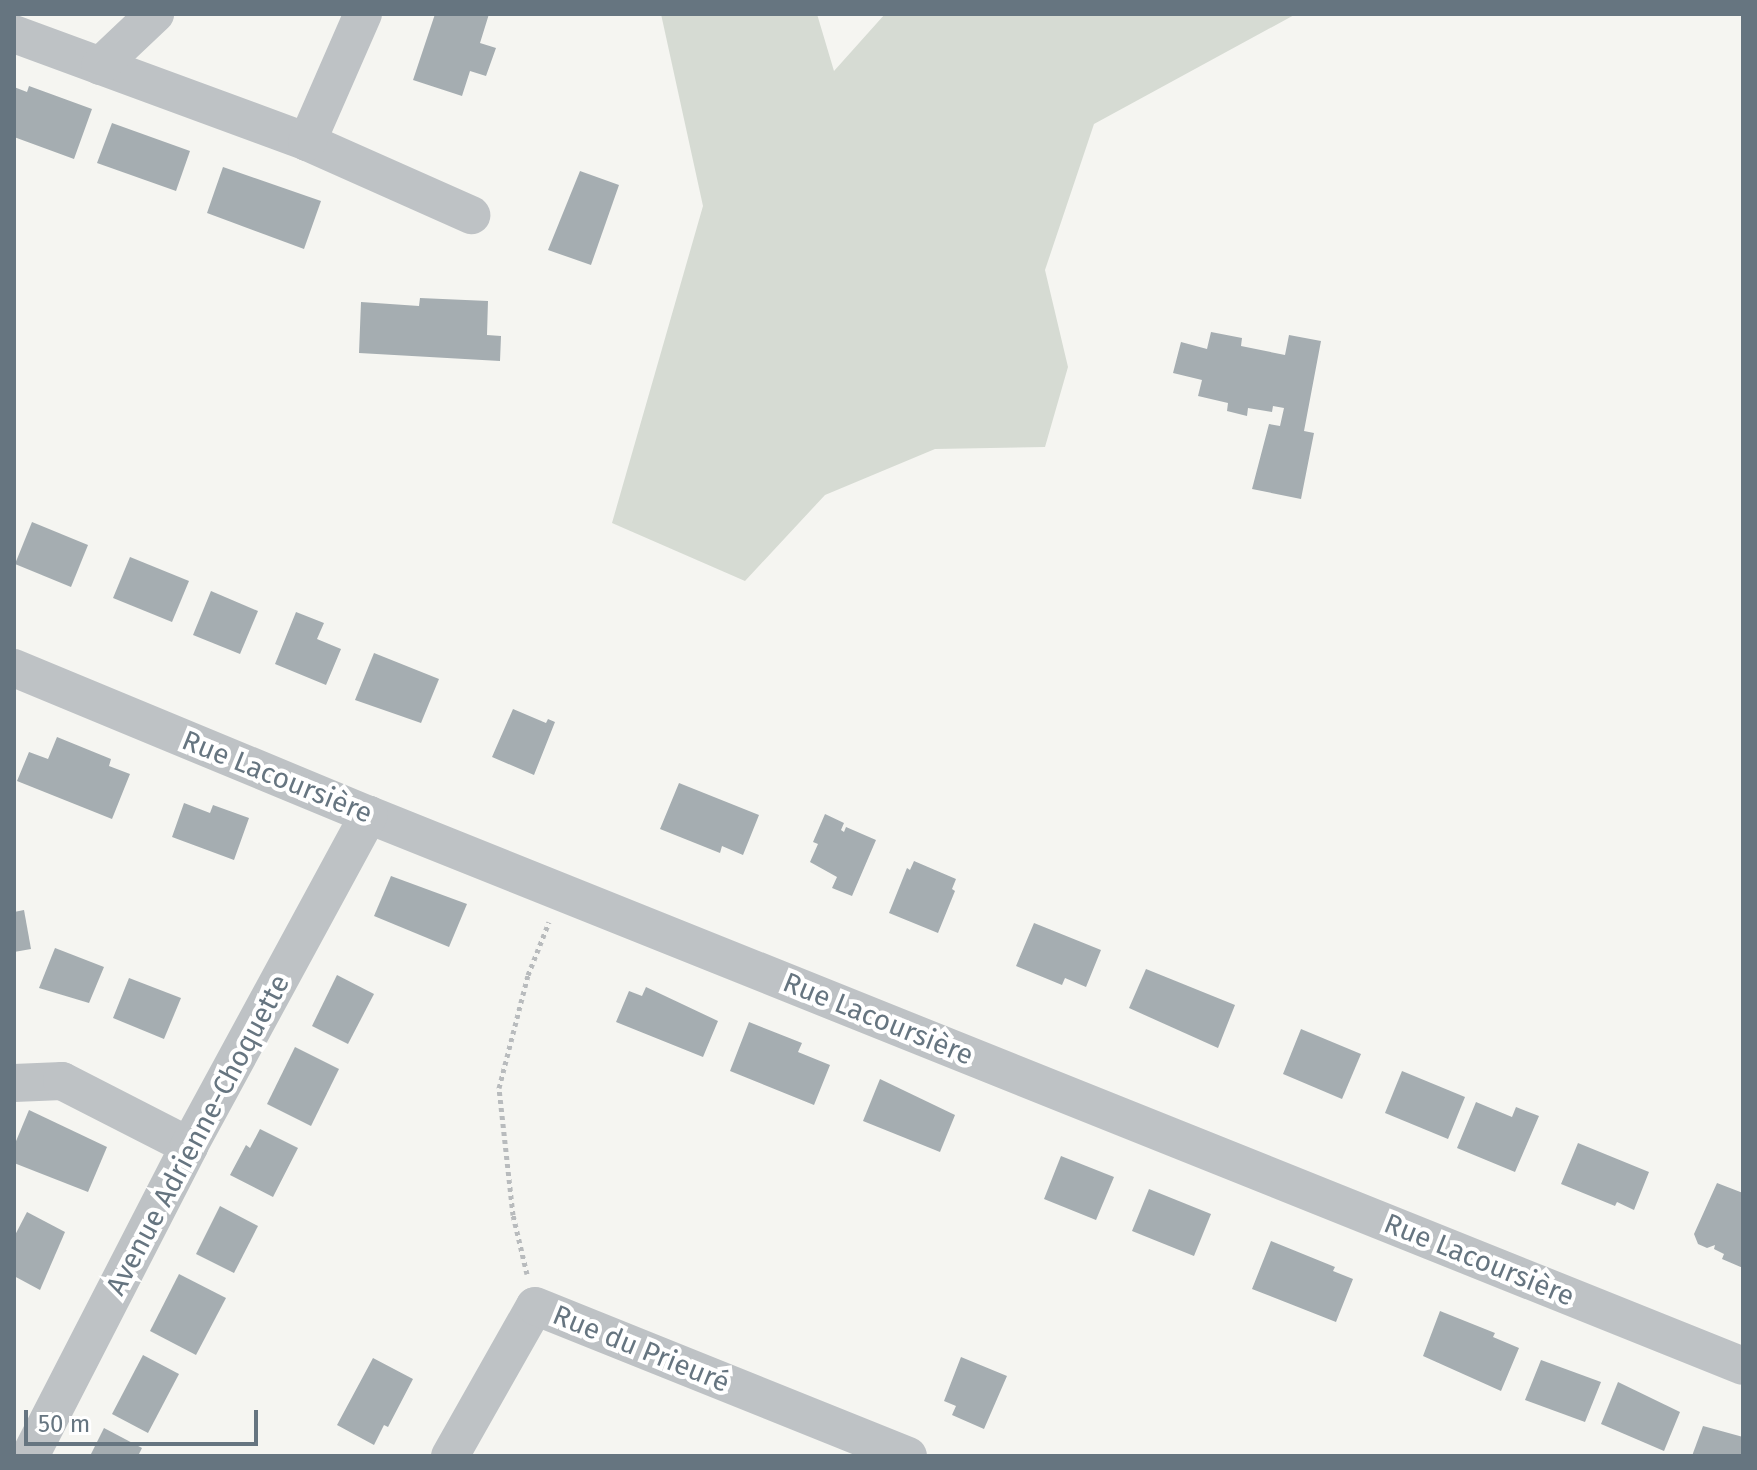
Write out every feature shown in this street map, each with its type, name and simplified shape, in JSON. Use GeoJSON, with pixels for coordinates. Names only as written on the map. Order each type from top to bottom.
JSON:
{"type":"FeatureCollection","features":[{"type":"Feature","properties":{"kind":"street"},"geometry":{"type":"LineString","coordinates":[[100,66],[155,14]]}},
{"type":"Feature","properties":{"kind":"street"},"geometry":{"type":"LineString","coordinates":[[307,142],[363,14]]}},
{"type":"Feature","properties":{"kind":"street"},"geometry":{"type":"LineString","coordinates":[[14,34],[307,142],[471,215]]}},
{"type":"Feature","properties":{"kind":"street","name":"Rue Lacoursière"},"geometry":{"type":"LineString","coordinates":[[14,668],[369,815],[1743,1366]]}},
{"type":"Feature","properties":{"kind":"street","name":"Avenue Adrienne-Choquette"},"geometry":{"type":"LineString","coordinates":[[30,1456],[189,1146],[369,815]]}},
{"type":"Feature","properties":{"kind":"street"},"geometry":{"type":"LineString","coordinates":[[14,1083],[62,1081],[189,1146]]}},
{"type":"Feature","properties":{"kind":"street","name":"Rue du Prieuré"},"geometry":{"type":"LineString","coordinates":[[450,1456],[535,1306],[908,1456]]}},
{"type":"Feature","properties":{"kind":"path"},"geometry":{"type":"LineString","coordinates":[[535,1306],[513,1215],[499,1088],[528,975],[561,892]]}},
{"type":"Feature","properties":{"kind":"shaded area"},"geometry":{"type":"Polygon","coordinates":[[[661,14],[817,14],[834,71],[885,14],[1296,14],[1094,124],[1045,270],[1068,367],[1045,447],[935,449],[825,495],[745,581],[612,523],[703,206],[661,14]]]}},
{"type":"Feature","properties":{"kind":"building"},"geometry":{"type":"Polygon","coordinates":[[[435,14],[489,14],[480,43],[496,48],[486,76],[470,71],[462,96],[413,80],[435,14]]]}},
{"type":"Feature","properties":{"kind":"building"},"geometry":{"type":"Polygon","coordinates":[[[29,86],[92,109],[74,159],[14,137],[14,87],[27,92],[29,86]]]}},
{"type":"Feature","properties":{"kind":"building"},"geometry":{"type":"Polygon","coordinates":[[[112,123],[190,151],[176,191],[97,163],[112,123]]]}},
{"type":"Feature","properties":{"kind":"building"},"geometry":{"type":"Polygon","coordinates":[[[223,167],[321,201],[304,249],[207,213],[223,167]]]}},
{"type":"Feature","properties":{"kind":"building"},"geometry":{"type":"Polygon","coordinates":[[[580,171],[619,185],[591,265],[548,250],[580,171]]]}},
{"type":"Feature","properties":{"kind":"building"},"geometry":{"type":"Polygon","coordinates":[[[420,298],[488,301],[487,335],[501,336],[500,361],[359,353],[361,302],[419,306],[420,298]]]}},
{"type":"Feature","properties":{"kind":"building"},"geometry":{"type":"Polygon","coordinates":[[[1211,332],[1242,338],[1241,346],[1285,355],[1289,335],[1321,341],[1304,431],[1314,433],[1301,499],[1252,489],[1269,424],[1280,426],[1284,408],[1273,406],[1272,412],[1248,408],[1247,416],[1227,411],[1228,403],[1198,396],[1202,380],[1173,373],[1181,342],[1207,349],[1211,332]]]}},
{"type":"Feature","properties":{"kind":"building"},"geometry":{"type":"Polygon","coordinates":[[[32,522],[88,545],[71,587],[15,564],[32,522]]]}},
{"type":"Feature","properties":{"kind":"building"},"geometry":{"type":"Polygon","coordinates":[[[130,557],[189,581],[172,622],[113,598],[130,557]]]}},
{"type":"Feature","properties":{"kind":"building"},"geometry":{"type":"Polygon","coordinates":[[[211,591],[258,611],[240,654],[193,635],[211,591]]]}},
{"type":"Feature","properties":{"kind":"building"},"geometry":{"type":"Polygon","coordinates":[[[296,612],[324,623],[317,639],[341,649],[326,685],[275,664],[296,612]]]}},
{"type":"Feature","properties":{"kind":"building"},"geometry":{"type":"Polygon","coordinates":[[[374,653],[439,679],[421,723],[355,700],[374,653]]]}},
{"type":"Feature","properties":{"kind":"building"},"geometry":{"type":"Polygon","coordinates":[[[513,709],[546,723],[548,719],[555,722],[534,775],[492,757],[513,709]]]}},
{"type":"Feature","properties":{"kind":"building"},"geometry":{"type":"Polygon","coordinates":[[[57,737],[111,759],[109,766],[130,774],[112,819],[17,781],[29,752],[48,759],[57,737]]]}},
{"type":"Feature","properties":{"kind":"building"},"geometry":{"type":"Polygon","coordinates":[[[679,783],[759,815],[743,855],[722,846],[720,853],[660,829],[679,783]]]}},
{"type":"Feature","properties":{"kind":"building"},"geometry":{"type":"Polygon","coordinates":[[[184,803],[210,813],[213,805],[249,818],[234,860],[172,837],[184,803]]]}},
{"type":"Feature","properties":{"kind":"building"},"geometry":{"type":"Polygon","coordinates":[[[825,814],[844,823],[841,830],[844,832],[846,827],[876,840],[852,896],[832,888],[837,877],[810,862],[818,844],[813,842],[825,814]]]}},
{"type":"Feature","properties":{"kind":"building"},"geometry":{"type":"Polygon","coordinates":[[[914,861],[956,879],[952,889],[955,891],[938,933],[889,913],[907,868],[910,870],[914,861]]]}},
{"type":"Feature","properties":{"kind":"building"},"geometry":{"type":"Polygon","coordinates":[[[391,876],[467,904],[449,947],[374,916],[391,876]]]}},
{"type":"Feature","properties":{"kind":"building"},"geometry":{"type":"Polygon","coordinates":[[[24,910],[31,949],[14,952],[14,912],[24,910]]]}},
{"type":"Feature","properties":{"kind":"building"},"geometry":{"type":"Polygon","coordinates":[[[1034,923],[1101,950],[1086,987],[1065,978],[1062,985],[1016,966],[1034,923]]]}},
{"type":"Feature","properties":{"kind":"building"},"geometry":{"type":"Polygon","coordinates":[[[55,948],[104,967],[89,1003],[39,988],[55,948]]]}},
{"type":"Feature","properties":{"kind":"building"},"geometry":{"type":"Polygon","coordinates":[[[1146,969],[1235,1005],[1218,1048],[1129,1008],[1146,969]]]}},
{"type":"Feature","properties":{"kind":"building"},"geometry":{"type":"Polygon","coordinates":[[[337,975],[374,994],[348,1044],[312,1026],[337,975]]]}},
{"type":"Feature","properties":{"kind":"building"},"geometry":{"type":"Polygon","coordinates":[[[129,978],[181,998],[164,1039],[113,1018],[129,978]]]}},
{"type":"Feature","properties":{"kind":"building"},"geometry":{"type":"Polygon","coordinates":[[[646,987],[718,1021],[703,1057],[616,1022],[629,991],[642,996],[646,987]]]}},
{"type":"Feature","properties":{"kind":"building"},"geometry":{"type":"Polygon","coordinates":[[[749,1022],[802,1043],[798,1052],[830,1065],[814,1105],[730,1071],[749,1022]]]}},
{"type":"Feature","properties":{"kind":"building"},"geometry":{"type":"Polygon","coordinates":[[[1301,1029],[1361,1054],[1342,1099],[1283,1074],[1301,1029]]]}},
{"type":"Feature","properties":{"kind":"building"},"geometry":{"type":"Polygon","coordinates":[[[295,1047],[339,1069],[311,1126],[267,1104],[295,1047]]]}},
{"type":"Feature","properties":{"kind":"building"},"geometry":{"type":"Polygon","coordinates":[[[1402,1071],[1465,1097],[1448,1139],[1385,1113],[1402,1071]]]}},
{"type":"Feature","properties":{"kind":"building"},"geometry":{"type":"Polygon","coordinates":[[[880,1079],[955,1115],[940,1152],[863,1121],[880,1079]]]}},
{"type":"Feature","properties":{"kind":"building"},"geometry":{"type":"Polygon","coordinates":[[[1476,1102],[1512,1117],[1516,1107],[1539,1116],[1515,1172],[1457,1148],[1476,1102]]]}},
{"type":"Feature","properties":{"kind":"building"},"geometry":{"type":"Polygon","coordinates":[[[29,1110],[107,1147],[88,1192],[14,1163],[14,1146],[29,1110]]]}},
{"type":"Feature","properties":{"kind":"building"},"geometry":{"type":"Polygon","coordinates":[[[260,1129],[298,1148],[273,1197],[230,1175],[246,1145],[250,1148],[260,1129]]]}},
{"type":"Feature","properties":{"kind":"building"},"geometry":{"type":"Polygon","coordinates":[[[1578,1143],[1649,1172],[1634,1210],[1617,1202],[1615,1206],[1561,1184],[1578,1143]]]}},
{"type":"Feature","properties":{"kind":"building"},"geometry":{"type":"Polygon","coordinates":[[[1061,1156],[1114,1177],[1096,1220],[1044,1199],[1061,1156]]]}},
{"type":"Feature","properties":{"kind":"building"},"geometry":{"type":"Polygon","coordinates":[[[1717,1183],[1743,1193],[1743,1268],[1722,1259],[1724,1254],[1714,1249],[1715,1245],[1707,1248],[1698,1244],[1694,1234],[1717,1183]]]}},
{"type":"Feature","properties":{"kind":"building"},"geometry":{"type":"Polygon","coordinates":[[[1149,1189],[1211,1214],[1194,1256],[1132,1231],[1149,1189]]]}},
{"type":"Feature","properties":{"kind":"building"},"geometry":{"type":"Polygon","coordinates":[[[220,1206],[258,1226],[234,1273],[196,1254],[220,1206]]]}},
{"type":"Feature","properties":{"kind":"building"},"geometry":{"type":"Polygon","coordinates":[[[27,1212],[65,1232],[40,1290],[14,1276],[14,1237],[27,1212]]]}},
{"type":"Feature","properties":{"kind":"building"},"geometry":{"type":"Polygon","coordinates":[[[1271,1241],[1335,1267],[1333,1271],[1353,1279],[1336,1322],[1252,1289],[1271,1241]]]}},
{"type":"Feature","properties":{"kind":"building"},"geometry":{"type":"Polygon","coordinates":[[[179,1274],[226,1298],[196,1355],[150,1331],[179,1274]]]}},
{"type":"Feature","properties":{"kind":"building"},"geometry":{"type":"Polygon","coordinates":[[[1440,1311],[1495,1333],[1493,1337],[1519,1348],[1501,1391],[1423,1356],[1440,1311]]]}},
{"type":"Feature","properties":{"kind":"building"},"geometry":{"type":"Polygon","coordinates":[[[143,1355],[179,1374],[148,1433],[112,1414],[143,1355]]]}},
{"type":"Feature","properties":{"kind":"building"},"geometry":{"type":"Polygon","coordinates":[[[961,1357],[1007,1376],[984,1429],[952,1415],[956,1406],[944,1401],[961,1357]]]}},
{"type":"Feature","properties":{"kind":"building"},"geometry":{"type":"Polygon","coordinates":[[[373,1358],[413,1379],[388,1427],[384,1425],[374,1445],[337,1425],[373,1358]]]}},
{"type":"Feature","properties":{"kind":"building"},"geometry":{"type":"Polygon","coordinates":[[[1541,1360],[1601,1382],[1585,1422],[1525,1400],[1541,1360]]]}},
{"type":"Feature","properties":{"kind":"building"},"geometry":{"type":"Polygon","coordinates":[[[1618,1382],[1680,1412],[1664,1451],[1601,1424],[1618,1382]]]}},
{"type":"Feature","properties":{"kind":"building"},"geometry":{"type":"Polygon","coordinates":[[[1703,1426],[1743,1437],[1743,1456],[1692,1456],[1703,1426]]]}},
{"type":"Feature","properties":{"kind":"building"},"geometry":{"type":"Polygon","coordinates":[[[104,1428],[142,1448],[138,1456],[90,1456],[104,1428]]]}}]}
